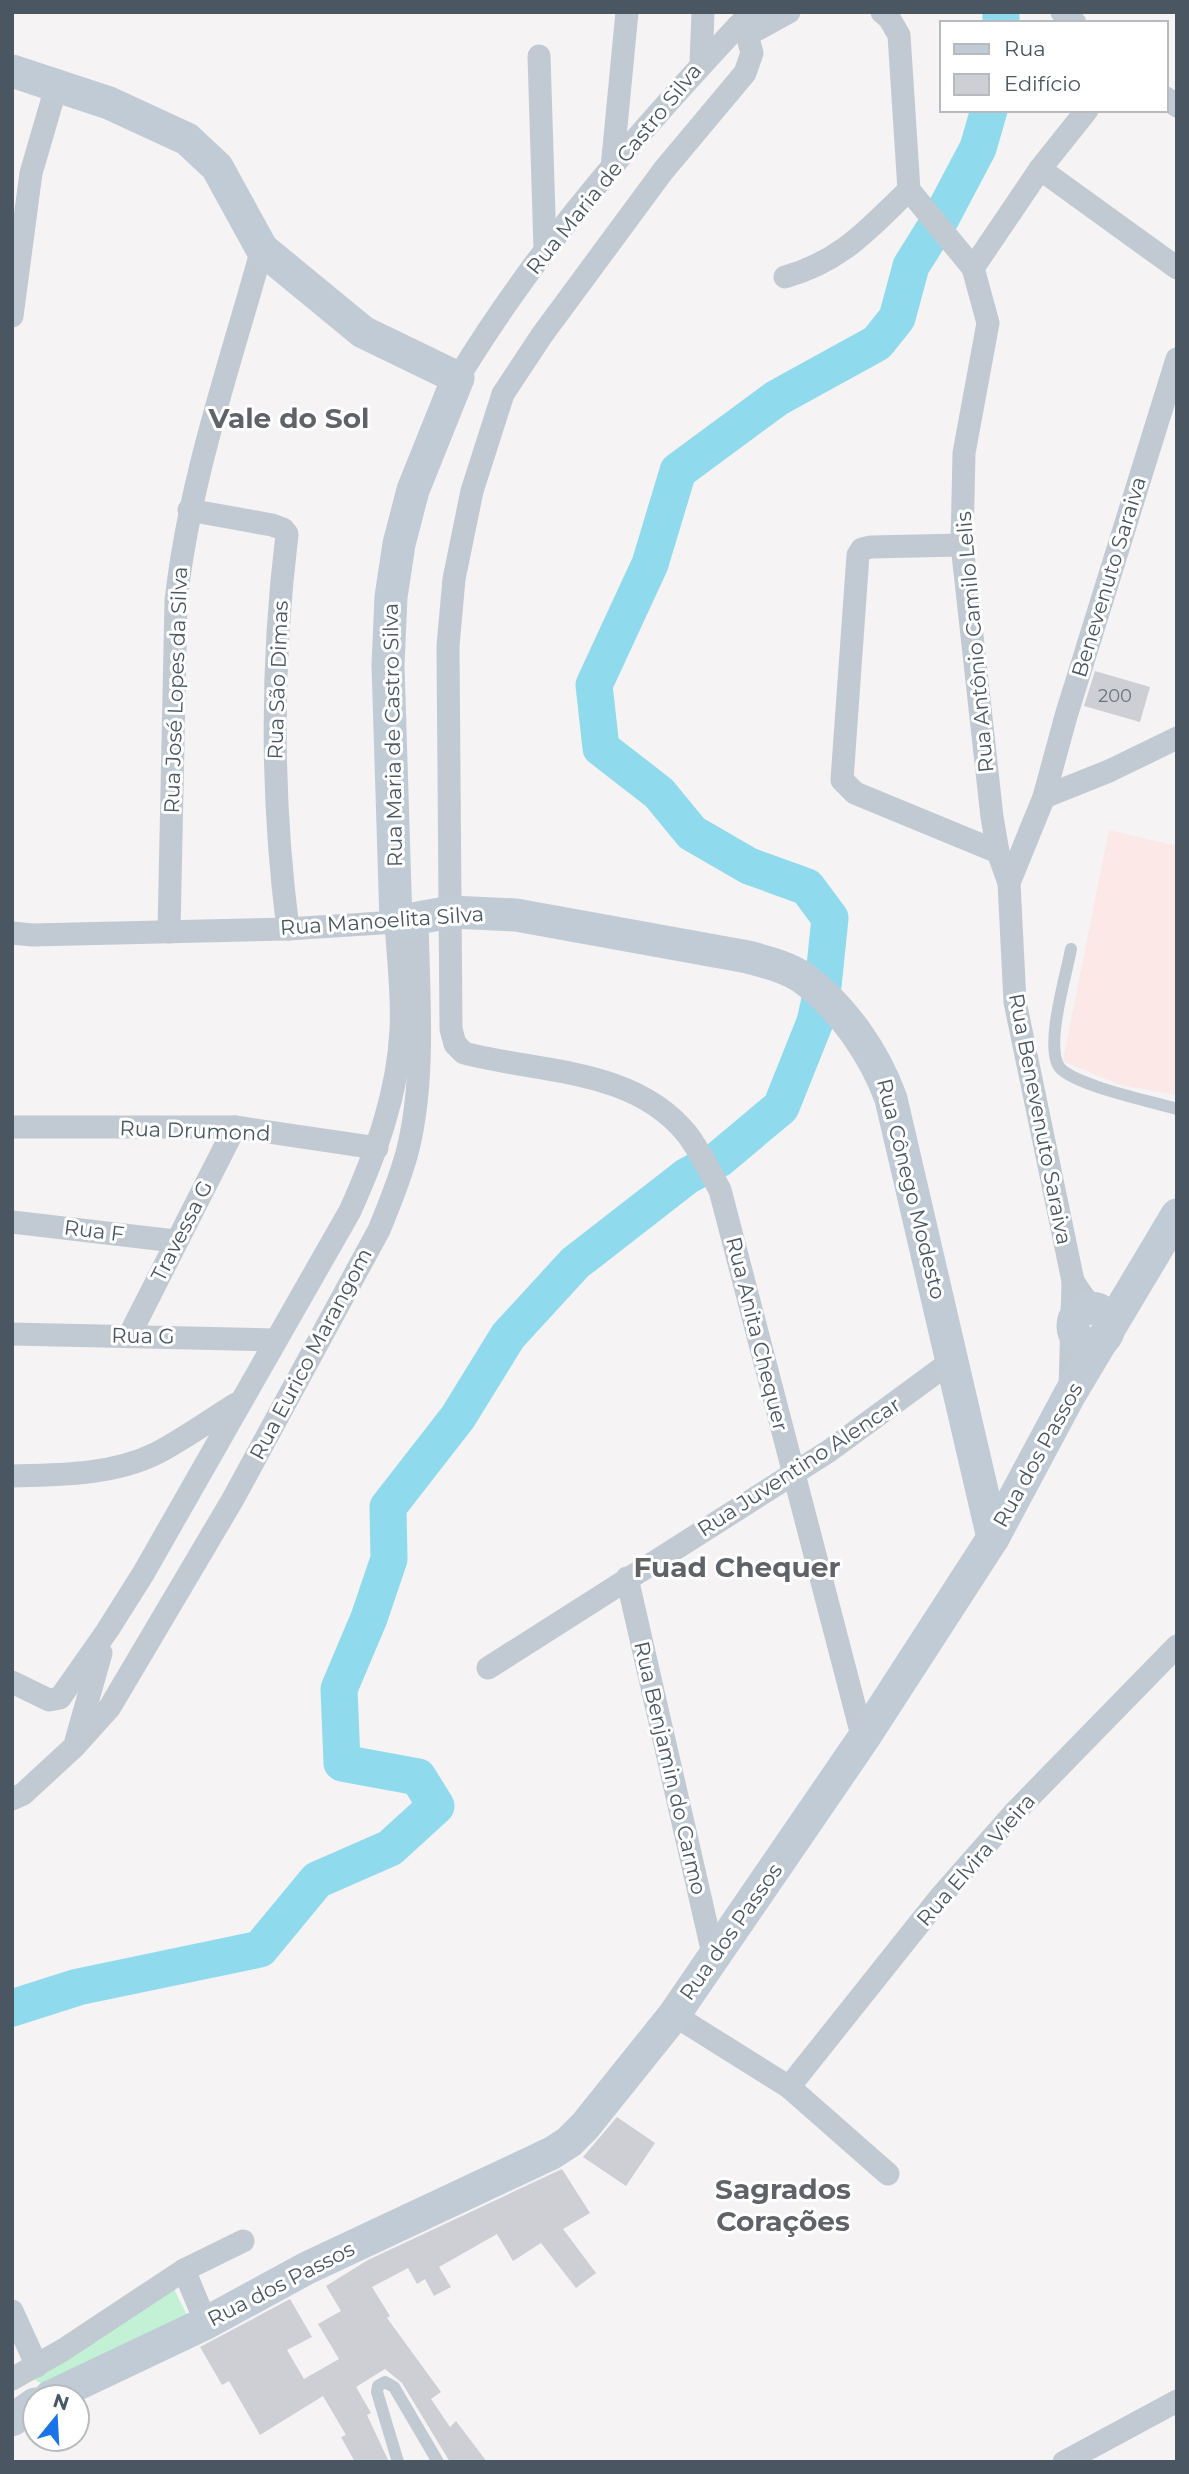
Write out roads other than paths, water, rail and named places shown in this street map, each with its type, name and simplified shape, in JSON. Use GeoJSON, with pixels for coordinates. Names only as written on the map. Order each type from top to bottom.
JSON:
{"type":"FeatureCollection","features":[{"type":"Feature","properties":{"kind":"street"},"geometry":{"type":"LineString","coordinates":[[612,168],[627,12]]}},
{"type":"Feature","properties":{"kind":"street"},"geometry":{"type":"LineString","coordinates":[[701,63],[703,12]]}},
{"type":"Feature","properties":{"kind":"street"},"geometry":{"type":"LineString","coordinates":[[739,25],[789,12]]}},
{"type":"Feature","properties":{"kind":"street"},"geometry":{"type":"LineString","coordinates":[[785,278],[816,269],[916,199],[899,35],[889,18],[881,12]]}},
{"type":"Feature","properties":{"kind":"street","name":"Rua Maria de Castro Silva"},"geometry":{"type":"LineString","coordinates":[[407,920],[388,665],[391,597],[398,544],[413,490],[458,378],[545,248],[701,63],[739,25],[752,53],[745,73],[646,193],[565,301],[503,394],[472,491],[454,579],[448,646],[451,912]]}},
{"type":"Feature","properties":{"kind":"street"},"geometry":{"type":"LineString","coordinates":[[539,56],[545,248]]}},
{"type":"Feature","properties":{"kind":"street"},"geometry":{"type":"LineString","coordinates":[[12,71],[57,84],[156,123],[187,139],[205,152],[217,167],[262,249],[363,332],[458,378]]}},
{"type":"Feature","properties":{"kind":"street"},"geometry":{"type":"LineString","coordinates":[[12,316],[22,172],[57,84]]}},
{"type":"Feature","properties":{"kind":"street"},"geometry":{"type":"LineString","coordinates":[[973,268],[1041,169],[1085,112]]}},
{"type":"Feature","properties":{"kind":"street"},"geometry":{"type":"LineString","coordinates":[[1041,169],[1177,268]]}},
{"type":"Feature","properties":{"kind":"street","name":"Rua Antônio Camilo Lelis"},"geometry":{"type":"LineString","coordinates":[[916,199],[973,268],[988,323],[964,453],[962,545],[998,852],[1009,883]]}},
{"type":"Feature","properties":{"kind":"street","name":"Rua José Lopes da Silva"},"geometry":{"type":"LineString","coordinates":[[169,932],[176,601],[189,510],[262,249]]}},
{"type":"Feature","properties":{"kind":"street","name":"Benevenuto Saraiva"},"geometry":{"type":"LineString","coordinates":[[1044,797],[1053,760],[1177,359]]}},
{"type":"Feature","properties":{"kind":"street","name":"Rua São Dimas"},"geometry":{"type":"LineString","coordinates":[[189,510],[272,525],[283,528],[287,534],[276,651],[274,760],[279,862],[288,929]]}},
{"type":"Feature","properties":{"kind":"street"},"geometry":{"type":"LineString","coordinates":[[962,545],[871,547],[862,549],[858,555],[842,780],[855,793],[998,852]]}},
{"type":"Feature","properties":{"kind":"street"},"geometry":{"type":"LineString","coordinates":[[1044,797],[1109,771],[1177,738]]}},
{"type":"Feature","properties":{"kind":"street","name":"Rua Benevenuto Saraiva"},"geometry":{"type":"LineString","coordinates":[[1044,797],[1009,883],[1015,1002],[1073,1280],[1086,1302],[1093,1322]]}},
{"type":"Feature","properties":{"kind":"street","name":"Rua Manoelita Silva"},"geometry":{"type":"LineString","coordinates":[[12,933],[32,935],[288,929],[407,920],[451,912],[516,915],[748,957]]}},
{"type":"Feature","properties":{"kind":"street","name":"Rua Anita Chequer"},"geometry":{"type":"LineString","coordinates":[[451,912],[451,1029],[455,1044],[464,1053],[577,1074],[632,1092],[661,1108],[688,1135],[720,1190],[863,1739]]}},
{"type":"Feature","properties":{"kind":"street","name":"Rua Eurico Marangom"},"geometry":{"type":"LineString","coordinates":[[12,1682],[49,1700],[60,1698],[68,1690],[192,1490],[349,1210],[377,1148],[393,1087],[401,1028],[407,920]]}},
{"type":"Feature","properties":{"kind":"street","name":"Rua Eurico Marangom"},"geometry":{"type":"LineString","coordinates":[[12,1799],[23,1794],[74,1747],[110,1707],[233,1499],[379,1230],[397,1187],[409,1147],[415,1105],[407,920]]}},
{"type":"Feature","properties":{"kind":"street","name":"Rua Cônego Modesto"},"geometry":{"type":"LineString","coordinates":[[748,957],[774,964],[803,978],[843,1017],[880,1066],[891,1099],[953,1360]]}},
{"type":"Feature","properties":{"kind":"street","name":"Rua Drumond"},"geometry":{"type":"LineString","coordinates":[[12,1127],[235,1127],[377,1148]]}},
{"type":"Feature","properties":{"kind":"street","name":"Travessa G"},"geometry":{"type":"LineString","coordinates":[[129,1336],[235,1127]]}},
{"type":"Feature","properties":{"kind":"street","name":"Rua dos Passos"},"geometry":{"type":"LineString","coordinates":[[67,2383],[205,2323],[307,2268],[522,2168],[569,2142],[674,2015],[863,1739],[993,1538],[1070,1394],[1093,1322],[1131,1293],[1177,1215]]}},
{"type":"Feature","properties":{"kind":"street","name":"Rua F"},"geometry":{"type":"LineString","coordinates":[[12,1222],[175,1241]]}},
{"type":"Feature","properties":{"kind":"street","name":"Rua G"},"geometry":{"type":"LineString","coordinates":[[12,1334],[274,1340]]}},
{"type":"Feature","properties":{"kind":"street"},"geometry":{"type":"LineString","coordinates":[[953,1360],[993,1538]]}},
{"type":"Feature","properties":{"kind":"street","name":"Rua Juventino Alencar"},"geometry":{"type":"LineString","coordinates":[[488,1668],[792,1472],[829,1451],[953,1360]]}},
{"type":"Feature","properties":{"kind":"street"},"geometry":{"type":"LineString","coordinates":[[12,1476],[94,1471],[129,1464],[156,1453],[239,1403]]}},
{"type":"Feature","properties":{"kind":"street","name":"Rua Benjamin do Carmo"},"geometry":{"type":"LineString","coordinates":[[627,1578],[714,1958]]}},
{"type":"Feature","properties":{"kind":"street"},"geometry":{"type":"LineString","coordinates":[[74,1747],[107,1631]]}},
{"type":"Feature","properties":{"kind":"street","name":"Rua Elvira Vieira"},"geometry":{"type":"LineString","coordinates":[[789,2087],[951,1884],[1014,1813],[1177,1646]]}},
{"type":"Feature","properties":{"kind":"street"},"geometry":{"type":"LineString","coordinates":[[674,2015],[789,2087],[888,2174]]}},
{"type":"Feature","properties":{"kind":"street"},"geometry":{"type":"LineString","coordinates":[[31,2383],[37,2366],[184,2270],[243,2241]]}},
{"type":"Feature","properties":{"kind":"street"},"geometry":{"type":"LineString","coordinates":[[184,2270],[205,2323]]}},
{"type":"Feature","properties":{"kind":"street"},"geometry":{"type":"LineString","coordinates":[[12,2312],[37,2366]]}},
{"type":"Feature","properties":{"kind":"street"},"geometry":{"type":"LineString","coordinates":[[1064,2462],[1177,2401]]}},
{"type":"Feature","properties":{"kind":"lane"},"geometry":{"type":"LineString","coordinates":[[1071,948],[1056,1032],[1054,1054],[1058,1068],[1070,1076],[1122,1094],[1177,1109]]}},
{"type":"Feature","properties":{"kind":"lane"},"geometry":{"type":"LineString","coordinates":[[398,2462],[377,2392],[378,2386],[390,2382],[438,2462]]}},
{"type":"Feature","properties":{"kind":"waterway"},"geometry":{"type":"LineString","coordinates":[[1001,12],[1001,21]]}},
{"type":"Feature","properties":{"kind":"waterway"},"geometry":{"type":"LineString","coordinates":[[12,2008],[78,1987],[260,1949],[317,1880],[390,1848],[436,1806],[418,1777],[342,1763],[339,1689],[369,1618],[389,1559],[388,1507],[458,1417],[508,1336],[575,1263],[687,1176],[719,1159],[781,1107],[815,1022],[823,986],[830,918],[807,887],[749,866],[692,833],[659,793],[601,748],[594,685],[650,564],[678,471],[777,398],[877,343],[897,318],[911,266],[941,218],[978,148],[988,112]]}},
{"type":"Feature","properties":{"kind":"district","name":"Vale do Sol"},"geometry":{"type":"Point","coordinates":[289,418]}},
{"type":"Feature","properties":{"kind":"district","name":"Fuad Chequer"},"geometry":{"type":"Point","coordinates":[737,1567]}},
{"type":"Feature","properties":{"kind":"district","name":"Sagrados Corações"},"geometry":{"type":"Point","coordinates":[783,2205]}}]}
